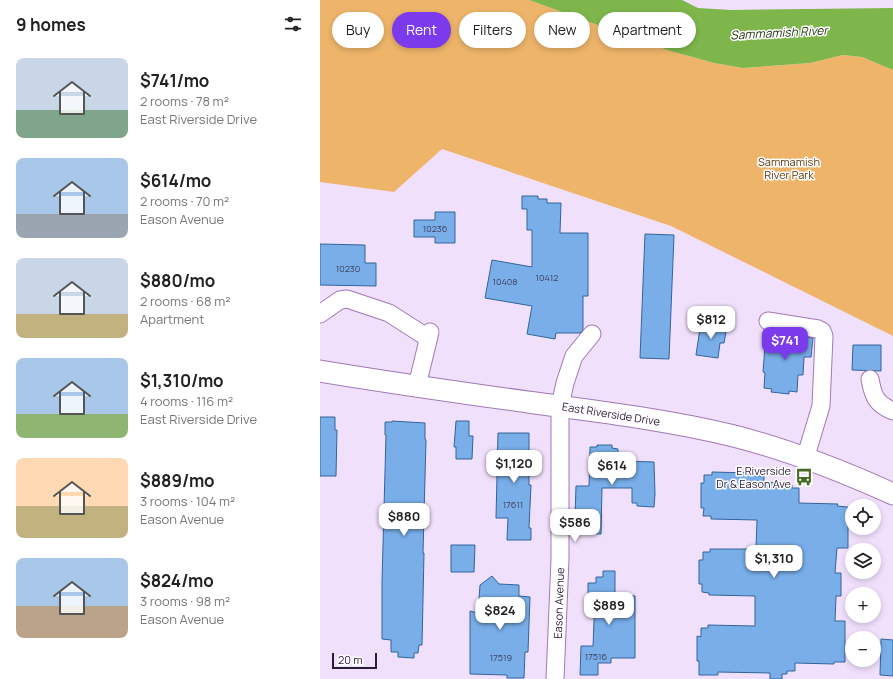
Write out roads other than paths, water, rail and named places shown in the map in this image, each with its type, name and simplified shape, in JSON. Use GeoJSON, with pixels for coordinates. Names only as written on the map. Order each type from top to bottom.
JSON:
{"type":"FeatureCollection","features":[{"type":"Feature","properties":{"kind":"main road","name":"East Riverside Drive"},"geometry":{"type":"LineString","coordinates":[[320,371],[632,416],[735,436],[857,477],[893,494]]}},
{"type":"Feature","properties":{"kind":"street"},"geometry":{"type":"LineString","coordinates":[[320,314],[340,300],[347,299],[389,313],[429,335],[417,386]]}},
{"type":"Feature","properties":{"kind":"street"},"geometry":{"type":"LineString","coordinates":[[768,321],[818,329],[822,331],[824,336],[821,406],[806,459]]}},
{"type":"Feature","properties":{"kind":"street","name":"Eason Avenue"},"geometry":{"type":"LineString","coordinates":[[556,679],[560,559],[560,406],[565,383],[574,356],[592,334]]}},
{"type":"Feature","properties":{"kind":"street"},"geometry":{"type":"LineString","coordinates":[[870,379],[872,392],[877,401],[884,407],[893,411]]}},
{"type":"Feature","properties":{"kind":"water","name":"Sammamish River"},"geometry":{"type":"Polygon","coordinates":[[[529,0],[682,0],[698,8],[731,10],[893,8],[893,70],[862,57],[843,55],[810,63],[743,68],[714,63],[661,48],[696,48],[696,12],[598,12],[598,25],[590,22],[590,12],[562,12],[529,0]]]}},
{"type":"Feature","properties":{"kind":"place","name":"E Riverside Dr & Eason Ave"},"geometry":{"type":"Point","coordinates":[804,477]}},
{"type":"Feature","properties":{"kind":"park label","name":"Sammamish River Park"},"geometry":{"type":"Point","coordinates":[789,168]}}]}
